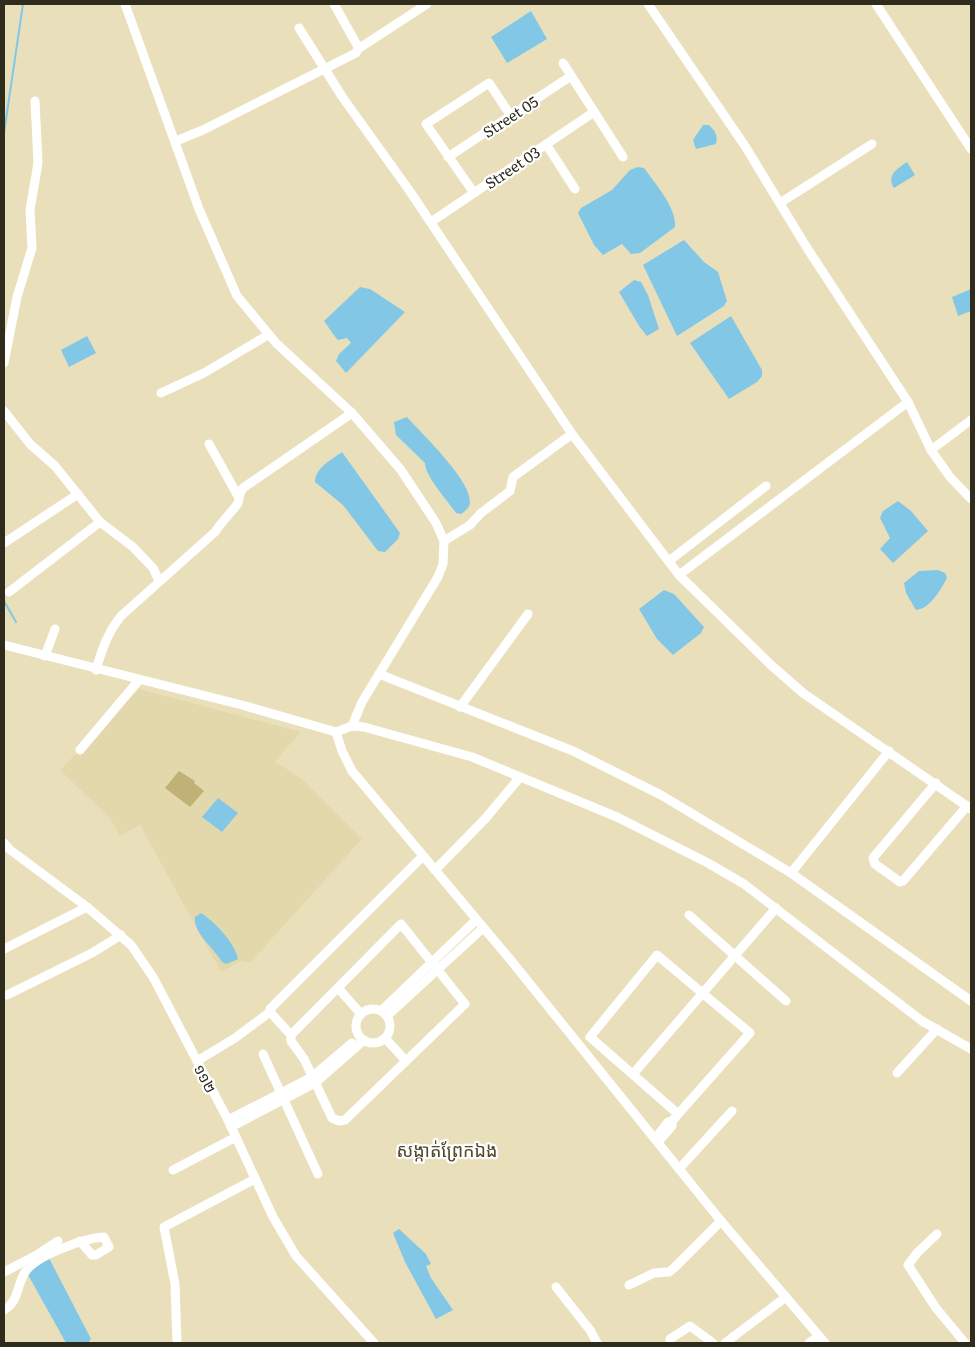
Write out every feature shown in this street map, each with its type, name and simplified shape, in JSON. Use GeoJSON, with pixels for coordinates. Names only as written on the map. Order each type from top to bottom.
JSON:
{"type":"FeatureCollection","features":[{"type":"Feature","properties":{"kind":"street"},"geometry":{"type":"LineString","coordinates":[[125,4],[199,209],[237,296],[268,335],[352,414],[401,470],[436,523],[444,541],[443,564],[438,577],[362,702],[352,726]]}},
{"type":"Feature","properties":{"kind":"street"},"geometry":{"type":"LineString","coordinates":[[334,4],[358,49]]}},
{"type":"Feature","properties":{"kind":"street"},"geometry":{"type":"LineString","coordinates":[[176,141],[203,130],[326,69],[427,4]]}},
{"type":"Feature","properties":{"kind":"street"},"geometry":{"type":"LineString","coordinates":[[648,4],[780,203],[908,402],[931,450],[950,477],[971,499]]}},
{"type":"Feature","properties":{"kind":"street"},"geometry":{"type":"LineString","coordinates":[[876,4],[971,149]]}},
{"type":"Feature","properties":{"kind":"street"},"geometry":{"type":"LineString","coordinates":[[299,28],[572,434],[679,575],[771,666],[803,693],[936,783],[969,807],[904,881],[900,882],[874,864],[873,858],[936,783]]}},
{"type":"Feature","properties":{"kind":"street"},"geometry":{"type":"LineString","coordinates":[[563,63],[623,157]]}},
{"type":"Feature","properties":{"kind":"street","name":"Street 05"},"geometry":{"type":"LineString","coordinates":[[448,156],[571,76]]}},
{"type":"Feature","properties":{"kind":"street"},"geometry":{"type":"LineString","coordinates":[[474,193],[426,124],[489,83],[511,116]]}},
{"type":"Feature","properties":{"kind":"street"},"geometry":{"type":"LineString","coordinates":[[4,363],[17,297],[32,248],[30,210],[38,163],[35,101]]}},
{"type":"Feature","properties":{"kind":"street","name":"Street 03"},"geometry":{"type":"LineString","coordinates":[[431,222],[594,112]]}},
{"type":"Feature","properties":{"kind":"street"},"geometry":{"type":"LineString","coordinates":[[546,144],[575,189]]}},
{"type":"Feature","properties":{"kind":"street"},"geometry":{"type":"LineString","coordinates":[[780,203],[872,144]]}},
{"type":"Feature","properties":{"kind":"street"},"geometry":{"type":"LineString","coordinates":[[161,393],[204,373],[268,335]]}},
{"type":"Feature","properties":{"kind":"street"},"geometry":{"type":"LineString","coordinates":[[679,575],[908,402]]}},
{"type":"Feature","properties":{"kind":"street"},"geometry":{"type":"LineString","coordinates":[[4,411],[15,426],[55,466],[100,522],[133,547],[153,568],[159,581]]}},
{"type":"Feature","properties":{"kind":"street"},"geometry":{"type":"LineString","coordinates":[[96,670],[102,649],[111,629],[159,581],[215,532],[237,504],[238,496],[243,488],[352,414]]}},
{"type":"Feature","properties":{"kind":"street"},"geometry":{"type":"LineString","coordinates":[[931,450],[971,420]]}},
{"type":"Feature","properties":{"kind":"street"},"geometry":{"type":"LineString","coordinates":[[444,541],[470,525],[510,491],[513,477],[572,434]]}},
{"type":"Feature","properties":{"kind":"street"},"geometry":{"type":"LineString","coordinates":[[209,444],[238,496]]}},
{"type":"Feature","properties":{"kind":"street"},"geometry":{"type":"LineString","coordinates":[[669,561],[766,486]]}},
{"type":"Feature","properties":{"kind":"street"},"geometry":{"type":"LineString","coordinates":[[4,543],[78,494]]}},
{"type":"Feature","properties":{"kind":"street"},"geometry":{"type":"LineString","coordinates":[[9,592],[100,522]]}},
{"type":"Feature","properties":{"kind":"street"},"geometry":{"type":"LineString","coordinates":[[460,707],[528,614]]}},
{"type":"Feature","properties":{"kind":"street"},"geometry":{"type":"LineString","coordinates":[[44,656],[55,629]]}},
{"type":"Feature","properties":{"kind":"street"},"geometry":{"type":"LineString","coordinates":[[4,645],[96,670],[250,707],[336,732],[352,726],[372,728],[441,747],[617,817],[668,842],[744,884],[884,994],[922,1021],[971,1049]]}},
{"type":"Feature","properties":{"kind":"street"},"geometry":{"type":"LineString","coordinates":[[379,674],[598,763],[661,795],[791,873],[971,1001]]}},
{"type":"Feature","properties":{"kind":"street"},"geometry":{"type":"LineString","coordinates":[[80,750],[139,680]]}},
{"type":"Feature","properties":{"kind":"street"},"geometry":{"type":"LineString","coordinates":[[336,732],[342,751],[352,771],[483,928],[721,1221],[822,1340],[809,1343]]}},
{"type":"Feature","properties":{"kind":"street"},"geometry":{"type":"LineString","coordinates":[[791,873],[889,751]]}},
{"type":"Feature","properties":{"kind":"street"},"geometry":{"type":"LineString","coordinates":[[435,870],[485,820],[520,777]]}},
{"type":"Feature","properties":{"kind":"street","name":"១១២"},"geometry":{"type":"LineString","coordinates":[[4,843],[9,849],[87,907],[121,935],[153,978],[236,1137],[273,1217],[296,1256],[374,1343]]}},
{"type":"Feature","properties":{"kind":"street"},"geometry":{"type":"LineString","coordinates":[[197,1061],[235,1038],[270,1012],[270,1009],[423,856]]}},
{"type":"Feature","properties":{"kind":"street"},"geometry":{"type":"LineString","coordinates":[[4,949],[87,907]]}},
{"type":"Feature","properties":{"kind":"street"},"geometry":{"type":"LineString","coordinates":[[633,1074],[776,908]]}},
{"type":"Feature","properties":{"kind":"street"},"geometry":{"type":"LineString","coordinates":[[689,915],[786,1000]]}},
{"type":"Feature","properties":{"kind":"street"},"geometry":{"type":"LineString","coordinates":[[384,1013],[432,962],[476,920]]}},
{"type":"Feature","properties":{"kind":"street"},"geometry":{"type":"LineString","coordinates":[[270,1012],[291,1035],[291,1042],[304,1059],[332,1118],[339,1121],[345,1120],[465,1004],[401,924],[291,1035]]}},
{"type":"Feature","properties":{"kind":"street"},"geometry":{"type":"LineString","coordinates":[[384,1013],[438,969],[483,928]]}},
{"type":"Feature","properties":{"kind":"street"},"geometry":{"type":"LineString","coordinates":[[7,994],[92,953],[121,935]]}},
{"type":"Feature","properties":{"kind":"street"},"geometry":{"type":"LineString","coordinates":[[656,1140],[672,1126],[675,1118],[750,1033],[657,955],[590,1037],[633,1074],[675,1118]]}},
{"type":"Feature","properties":{"kind":"street"},"geometry":{"type":"LineString","coordinates":[[338,988],[361,1014]]}},
{"type":"Feature","properties":{"kind":"street"},"geometry":{"type":"LineString","coordinates":[[369,1009],[384,1013],[390,1027],[385,1038],[375,1043],[362,1038],[356,1022],[361,1014],[369,1009]]}},
{"type":"Feature","properties":{"kind":"street"},"geometry":{"type":"LineString","coordinates":[[897,1074],[937,1029]]}},
{"type":"Feature","properties":{"kind":"street"},"geometry":{"type":"LineString","coordinates":[[229,1124],[314,1080],[362,1038]]}},
{"type":"Feature","properties":{"kind":"street"},"geometry":{"type":"LineString","coordinates":[[385,1038],[406,1061]]}},
{"type":"Feature","properties":{"kind":"street"},"geometry":{"type":"LineString","coordinates":[[263,1054],[318,1174]]}},
{"type":"Feature","properties":{"kind":"street"},"geometry":{"type":"LineString","coordinates":[[679,1169],[732,1111]]}},
{"type":"Feature","properties":{"kind":"street"},"geometry":{"type":"LineString","coordinates":[[173,1170],[198,1155],[236,1137]]}},
{"type":"Feature","properties":{"kind":"street"},"geometry":{"type":"LineString","coordinates":[[177,1343],[175,1284],[164,1227],[255,1179]]}},
{"type":"Feature","properties":{"kind":"street"},"geometry":{"type":"LineString","coordinates":[[629,1286],[654,1273],[669,1272],[721,1221]]}},
{"type":"Feature","properties":{"kind":"street"},"geometry":{"type":"LineString","coordinates":[[937,1234],[917,1253],[908,1265],[936,1308],[965,1343]]}},
{"type":"Feature","properties":{"kind":"street"},"geometry":{"type":"LineString","coordinates":[[4,1272],[58,1241]]}},
{"type":"Feature","properties":{"kind":"street"},"geometry":{"type":"LineString","coordinates":[[4,1310],[16,1298],[24,1273],[31,1265],[80,1241]]}},
{"type":"Feature","properties":{"kind":"street"},"geometry":{"type":"LineString","coordinates":[[556,1287],[590,1330],[597,1343]]}},
{"type":"Feature","properties":{"kind":"street"},"geometry":{"type":"LineString","coordinates":[[725,1343],[786,1297]]}},
{"type":"Feature","properties":{"kind":"street"},"geometry":{"type":"LineString","coordinates":[[670,1343],[670,1339],[690,1326],[713,1343]]}},
{"type":"Feature","properties":{"kind":"shaded area"},"geometry":{"type":"Polygon","coordinates":[[[139,689],[301,732],[275,761],[304,781],[362,839],[250,963],[240,961],[221,972],[140,825],[120,836],[110,818],[60,770],[139,689]]]}},
{"type":"Feature","properties":{"kind":"shaded area"},"geometry":{"type":"Polygon","coordinates":[[[179,771],[195,781],[194,783],[204,791],[190,807],[165,788],[179,771]]]}},
{"type":"Feature","properties":{"kind":"water"},"geometry":{"type":"Polygon","coordinates":[[[531,11],[547,39],[507,63],[491,37],[531,11]]]}},
{"type":"Feature","properties":{"kind":"water"},"geometry":{"type":"Polygon","coordinates":[[[703,125],[709,125],[714,131],[717,138],[716,144],[696,149],[693,140],[703,125]]]}},
{"type":"Feature","properties":{"kind":"water"},"geometry":{"type":"Polygon","coordinates":[[[907,162],[915,175],[894,188],[892,176],[896,170],[907,162]]]}},
{"type":"Feature","properties":{"kind":"water"},"geometry":{"type":"Polygon","coordinates":[[[638,167],[644,168],[669,203],[675,227],[640,253],[631,254],[622,244],[603,255],[594,245],[578,213],[581,208],[612,190],[630,170],[638,167]]]}},
{"type":"Feature","properties":{"kind":"water"},"geometry":{"type":"Polygon","coordinates":[[[684,240],[704,262],[718,272],[727,301],[724,306],[677,336],[643,265],[684,240]]]}},
{"type":"Feature","properties":{"kind":"water"},"geometry":{"type":"Polygon","coordinates":[[[634,280],[641,282],[648,295],[659,329],[647,336],[619,292],[634,280]]]}},
{"type":"Feature","properties":{"kind":"water"},"geometry":{"type":"Polygon","coordinates":[[[360,287],[370,289],[405,312],[346,373],[336,361],[339,354],[351,343],[347,338],[338,340],[324,321],[360,287]]]}},
{"type":"Feature","properties":{"kind":"water"},"geometry":{"type":"Polygon","coordinates":[[[971,289],[971,311],[958,316],[952,297],[971,289]]]}},
{"type":"Feature","properties":{"kind":"water"},"geometry":{"type":"Polygon","coordinates":[[[731,316],[762,370],[762,376],[757,382],[729,399],[690,343],[731,316]]]}},
{"type":"Feature","properties":{"kind":"water"},"geometry":{"type":"Polygon","coordinates":[[[87,336],[96,353],[69,367],[61,350],[87,336]]]}},
{"type":"Feature","properties":{"kind":"water"},"geometry":{"type":"Polygon","coordinates":[[[407,417],[463,482],[470,504],[461,514],[456,513],[437,488],[425,463],[396,435],[394,422],[407,417]]]}},
{"type":"Feature","properties":{"kind":"water"},"geometry":{"type":"Polygon","coordinates":[[[342,452],[400,533],[398,539],[385,552],[378,551],[343,505],[315,482],[321,468],[342,452]]]}},
{"type":"Feature","properties":{"kind":"water"},"geometry":{"type":"Polygon","coordinates":[[[898,501],[911,511],[928,531],[893,563],[880,549],[890,538],[880,518],[883,511],[898,501]]]}},
{"type":"Feature","properties":{"kind":"water"},"geometry":{"type":"Polygon","coordinates":[[[938,570],[945,573],[947,578],[930,602],[921,609],[916,610],[906,593],[904,583],[919,571],[938,570]]]}},
{"type":"Feature","properties":{"kind":"water"},"geometry":{"type":"Polygon","coordinates":[[[664,590],[674,594],[704,627],[701,633],[673,655],[657,639],[639,609],[664,590]]]}},
{"type":"Feature","properties":{"kind":"water"},"geometry":{"type":"Polygon","coordinates":[[[218,798],[238,813],[222,832],[202,817],[218,798]]]}},
{"type":"Feature","properties":{"kind":"water"},"geometry":{"type":"Polygon","coordinates":[[[201,913],[224,933],[233,946],[238,959],[226,964],[222,962],[197,929],[195,917],[201,913]]]}},
{"type":"Feature","properties":{"kind":"water"},"geometry":{"type":"Polygon","coordinates":[[[399,1229],[426,1254],[431,1264],[426,1266],[431,1278],[453,1310],[436,1319],[405,1262],[393,1233],[399,1229]]]}},
{"type":"Feature","properties":{"kind":"water"},"geometry":{"type":"Polygon","coordinates":[[[49,1258],[91,1339],[88,1343],[66,1343],[27,1273],[49,1258]]]}},
{"type":"Feature","properties":{"kind":"waterway"},"geometry":{"type":"LineString","coordinates":[[4,133],[23,4]]}},
{"type":"Feature","properties":{"kind":"waterway"},"geometry":{"type":"LineString","coordinates":[[4,601],[16,622]]}},
{"type":"Feature","properties":{"kind":"district","name":"សង្កាត់ព្រែកឯង"},"geometry":{"type":"Point","coordinates":[447,1149]}}]}
